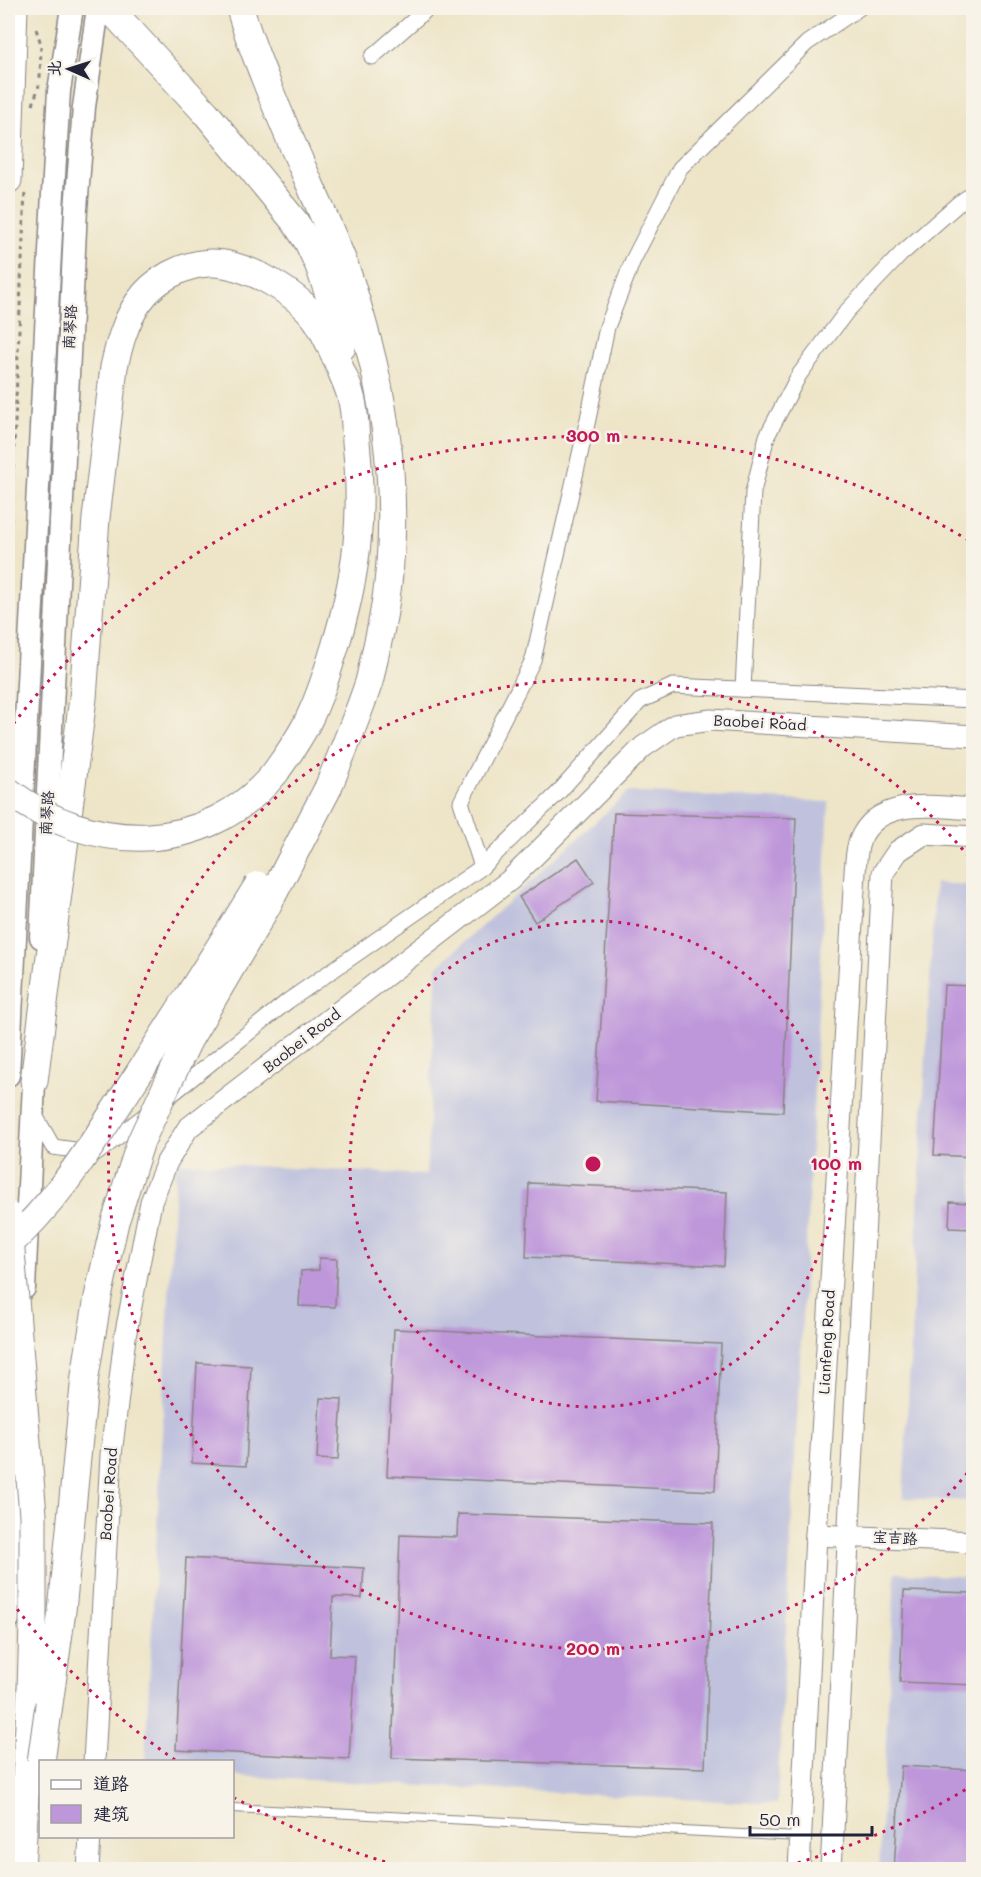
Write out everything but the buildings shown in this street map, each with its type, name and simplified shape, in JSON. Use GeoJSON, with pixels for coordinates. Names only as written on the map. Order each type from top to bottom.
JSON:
{"type":"FeatureCollection","features":[{"type":"Feature","properties":{"kind":"highway"},"geometry":{"type":"LineString","coordinates":[[14,8],[16,185]]}},
{"type":"Feature","properties":{"kind":"highway"},"geometry":{"type":"LineString","coordinates":[[8,791],[43,813],[78,828],[119,837],[173,835],[234,811],[262,789],[306,725],[328,670],[355,571],[360,502],[352,398],[341,340],[316,258],[295,222],[232,143],[109,8]]}},
{"type":"Feature","properties":{"kind":"highway"},"geometry":{"type":"LineString","coordinates":[[41,1760],[62,1611],[85,1376],[98,1297],[115,1222],[141,1141],[166,1087],[189,1041],[267,906],[350,732],[369,681],[390,580],[392,483],[385,420],[362,320],[344,263],[274,101],[240,8]]}},
{"type":"Feature","properties":{"kind":"highway"},"geometry":{"type":"LineString","coordinates":[[34,1081],[83,698],[96,518],[110,393],[119,346],[127,323],[138,302],[152,287],[168,275],[185,268],[212,263],[254,273],[278,285],[301,302],[318,321],[331,345],[352,398]]}},
{"type":"Feature","properties":{"kind":"highway"},"geometry":{"type":"LineString","coordinates":[[8,1245],[39,1215],[100,1132],[323,786]]}},
{"type":"Feature","properties":{"kind":"highway"},"geometry":{"type":"LineString","coordinates":[[17,1214],[33,1515],[33,1626],[21,1869]]}},
{"type":"Feature","properties":{"kind":"highway"},"geometry":{"type":"LineString","coordinates":[[26,1869],[39,1775]]}},
{"type":"Feature","properties":{"kind":"main road","name":"南琴路"},"geometry":{"type":"LineString","coordinates":[[8,1075],[59,91],[72,8]]}},
{"type":"Feature","properties":{"kind":"main road","name":"南琴路"},"geometry":{"type":"LineString","coordinates":[[8,1619],[17,1214],[32,1112],[34,1081],[76,209],[84,107],[98,8]]}},
{"type":"Feature","properties":{"kind":"street"},"geometry":{"type":"LineString","coordinates":[[372,57],[428,8]]}},
{"type":"Feature","properties":{"kind":"street"},"geometry":{"type":"LineString","coordinates":[[482,867],[461,802],[533,660],[607,327],[633,260],[680,168],[807,43],[859,8]]}},
{"type":"Feature","properties":{"kind":"street"},"geometry":{"type":"LineString","coordinates":[[742,689],[753,492],[767,436],[799,375],[847,311],[902,254],[959,203],[974,194]]}},
{"type":"Feature","properties":{"kind":"street"},"geometry":{"type":"LineString","coordinates":[[17,1214],[288,1001],[482,867],[558,793],[640,702],[673,686],[974,700]]}},
{"type":"Feature","properties":{"kind":"street","name":"Baobei Road"},"geometry":{"type":"LineString","coordinates":[[94,1760],[111,1455],[125,1337],[151,1202],[167,1162],[188,1128],[510,880],[643,747],[675,725],[711,720],[974,736]]}},
{"type":"Feature","properties":{"kind":"street","name":"Lianfeng Road"},"geometry":{"type":"LineString","coordinates":[[799,1869],[855,872],[860,840],[874,820],[896,809],[914,806],[974,809]]}},
{"type":"Feature","properties":{"kind":"street","name":"Lianfeng Road"},"geometry":{"type":"LineString","coordinates":[[831,1869],[883,873],[898,851],[924,834],[974,837]]}},
{"type":"Feature","properties":{"kind":"street"},"geometry":{"type":"LineString","coordinates":[[32,1112],[53,1146],[97,1153]]}},
{"type":"Feature","properties":{"kind":"street","name":"宝吉路"},"geometry":{"type":"LineString","coordinates":[[816,1535],[974,1542]]}},
{"type":"Feature","properties":{"kind":"street"},"geometry":{"type":"LineString","coordinates":[[88,1869],[90,1838]]}},
{"type":"Feature","properties":{"kind":"lane"},"geometry":{"type":"LineString","coordinates":[[234,1808],[801,1837]]}},
{"type":"Feature","properties":{"kind":"path"},"geometry":{"type":"LineString","coordinates":[[32,110],[40,82],[41,44],[34,25]]}},
{"type":"Feature","properties":{"kind":"path"},"geometry":{"type":"LineString","coordinates":[[8,585],[16,185]]}},
{"type":"Feature","properties":{"kind":"shaded area"},"geometry":{"type":"Polygon","coordinates":[[[628,792],[829,802],[777,1804],[234,1776],[234,1760],[145,1760],[176,1162],[426,1175],[437,967],[628,792]]]}},
{"type":"Feature","properties":{"kind":"shaded area"},"geometry":{"type":"Polygon","coordinates":[[[935,883],[973,885],[973,1501],[903,1498],[935,883]]]}},
{"type":"Feature","properties":{"kind":"shaded area"},"geometry":{"type":"Polygon","coordinates":[[[895,1573],[973,1577],[973,1869],[879,1870],[895,1573]]]}}]}
